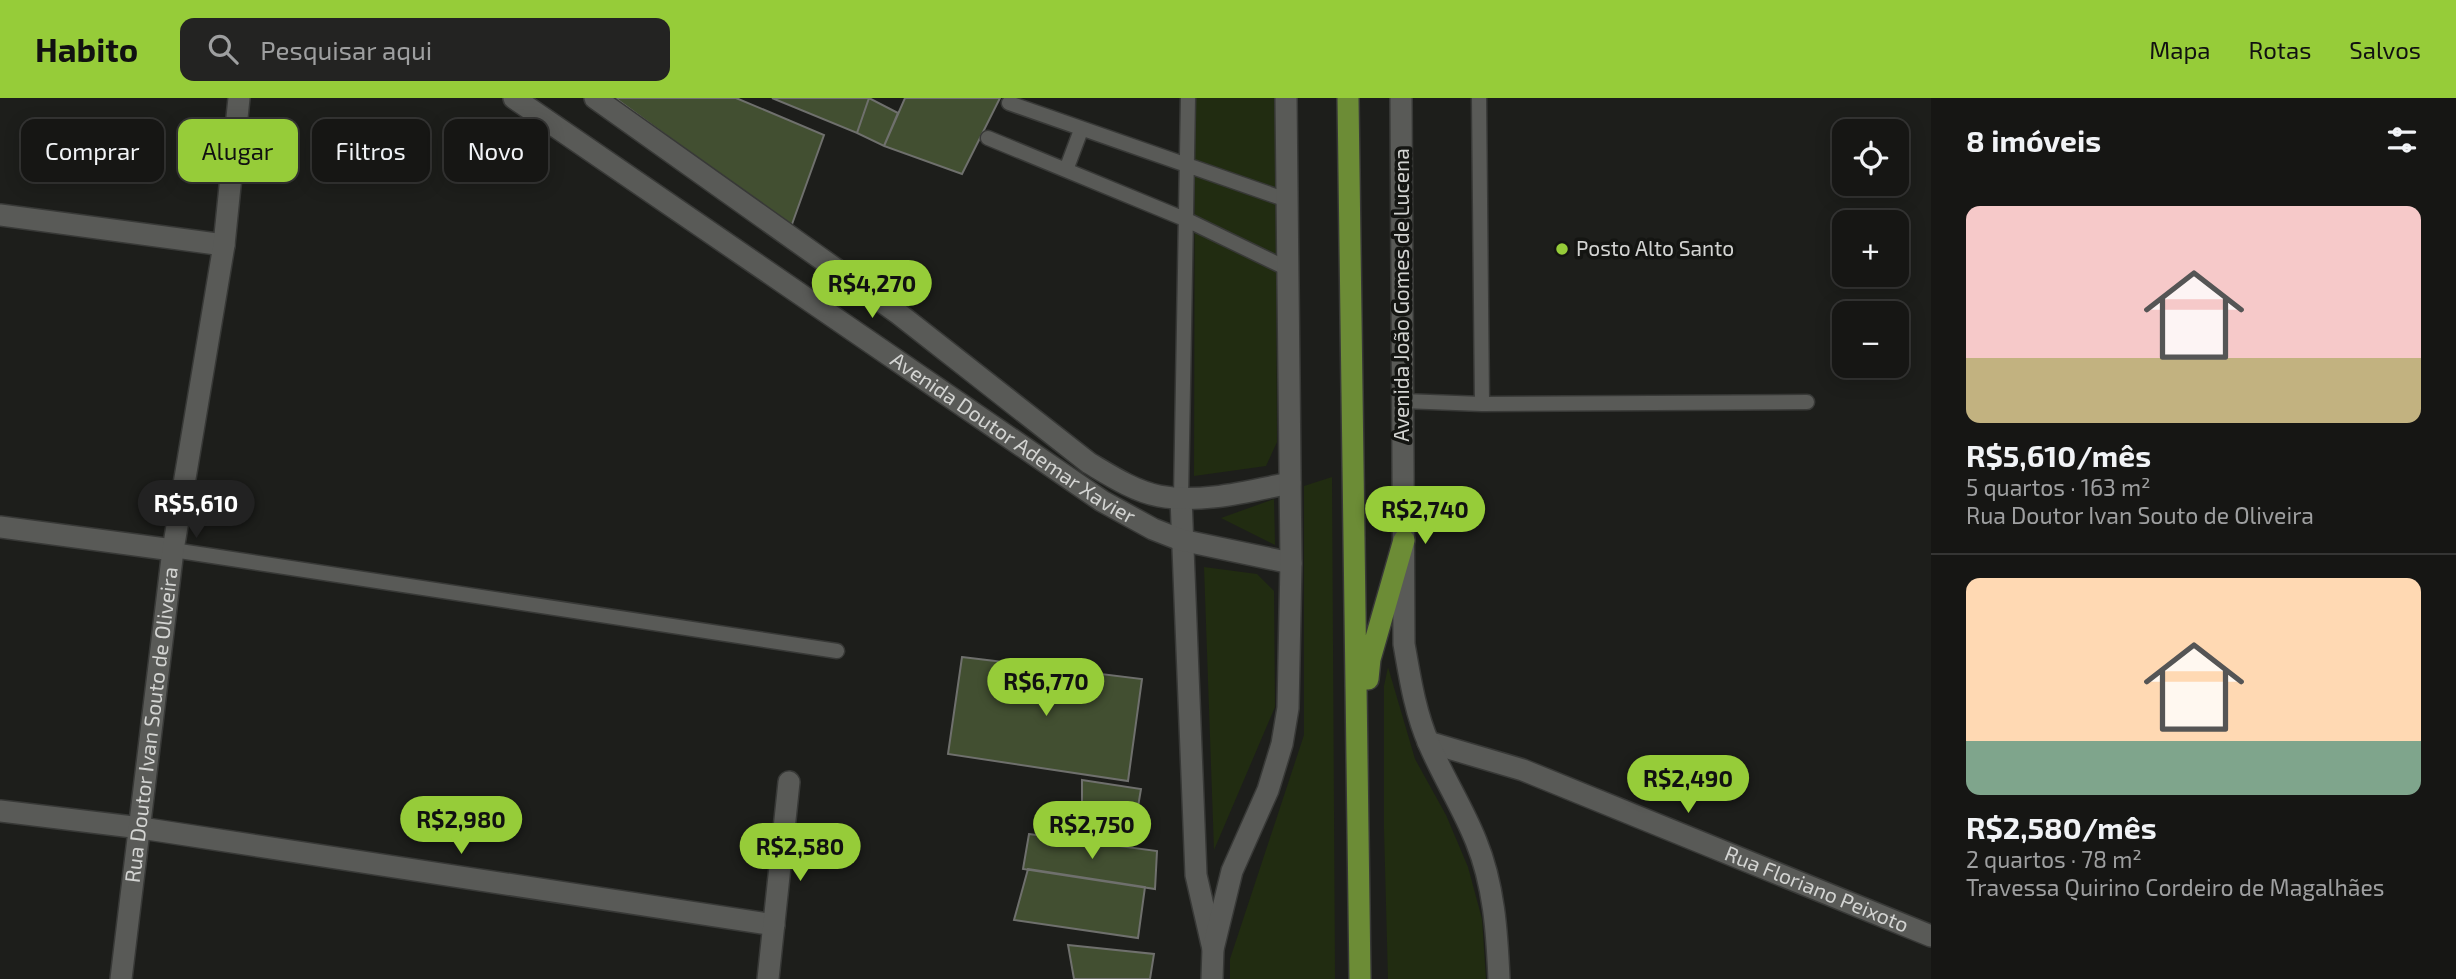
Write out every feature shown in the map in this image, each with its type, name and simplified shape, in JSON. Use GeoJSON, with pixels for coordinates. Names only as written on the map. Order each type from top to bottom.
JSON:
{"type":"FeatureCollection","features":[{"type":"Feature","properties":{"kind":"highway"},"geometry":{"type":"LineString","coordinates":[[1348,98],[1360,979]]}},
{"type":"Feature","properties":{"kind":"highway"},"geometry":{"type":"LineString","coordinates":[[1359,779],[1370,659],[1404,540]]}},
{"type":"Feature","properties":{"kind":"street","name":"Rua Doutor Ivan Souto de Oliveira"},"geometry":{"type":"LineString","coordinates":[[121,979],[142,828],[173,550],[224,245],[239,98]]}},
{"type":"Feature","properties":{"kind":"street","name":"Avenida Doutor Ademar Xavier"},"geometry":{"type":"LineString","coordinates":[[513,98],[881,347],[1067,479],[1134,520],[1181,540],[1291,563]]}},
{"type":"Feature","properties":{"kind":"street","name":"Avenida Doutor Ademar Xavier"},"geometry":{"type":"LineString","coordinates":[[595,98],[900,314],[1090,463],[1140,490],[1181,498],[1290,483]]}},
{"type":"Feature","properties":{"kind":"street"},"geometry":{"type":"LineString","coordinates":[[1212,979],[1213,950],[1233,871],[1268,790],[1282,744],[1288,708],[1291,563],[1286,98]]}},
{"type":"Feature","properties":{"kind":"street","name":"Avenida João Gomes de Lucena"},"geometry":{"type":"LineString","coordinates":[[1401,98],[1404,644],[1412,691],[1428,742],[1476,841],[1489,883],[1497,933],[1499,979]]}},
{"type":"Feature","properties":{"kind":"street"},"geometry":{"type":"LineString","coordinates":[[0,215],[224,245]]}},
{"type":"Feature","properties":{"kind":"street"},"geometry":{"type":"LineString","coordinates":[[881,347],[900,314]]}},
{"type":"Feature","properties":{"kind":"street"},"geometry":{"type":"LineString","coordinates":[[1181,498],[1196,875],[1213,950]]}},
{"type":"Feature","properties":{"kind":"street"},"geometry":{"type":"LineString","coordinates":[[0,527],[173,550]]}},
{"type":"Feature","properties":{"kind":"street","name":"Rua Floriano Peixoto"},"geometry":{"type":"LineString","coordinates":[[1428,742],[1523,770],[1931,936]]}},
{"type":"Feature","properties":{"kind":"street"},"geometry":{"type":"LineString","coordinates":[[768,979],[789,782]]}},
{"type":"Feature","properties":{"kind":"street"},"geometry":{"type":"LineString","coordinates":[[0,811],[142,828],[774,925]]}},
{"type":"Feature","properties":{"kind":"lane"},"geometry":{"type":"LineString","coordinates":[[1181,498],[1188,98]]}},
{"type":"Feature","properties":{"kind":"lane"},"geometry":{"type":"LineString","coordinates":[[1479,98],[1482,404]]}},
{"type":"Feature","properties":{"kind":"lane"},"geometry":{"type":"LineString","coordinates":[[1009,103],[1287,200]]}},
{"type":"Feature","properties":{"kind":"lane"},"geometry":{"type":"LineString","coordinates":[[1066,170],[1081,130]]}},
{"type":"Feature","properties":{"kind":"lane"},"geometry":{"type":"LineString","coordinates":[[988,138],[1187,220],[1288,269]]}},
{"type":"Feature","properties":{"kind":"lane"},"geometry":{"type":"LineString","coordinates":[[1403,401],[1482,404],[1807,402]]}},
{"type":"Feature","properties":{"kind":"lane"},"geometry":{"type":"LineString","coordinates":[[173,550],[837,652]]}},
{"type":"Feature","properties":{"kind":"green space"},"geometry":{"type":"Polygon","coordinates":[[[1195,98],[1275,98],[1277,442],[1266,466],[1194,476],[1195,98]]]}},
{"type":"Feature","properties":{"kind":"green space"},"geometry":{"type":"Polygon","coordinates":[[[1332,477],[1335,979],[1230,979],[1230,959],[1304,735],[1304,486],[1332,477]]]}},
{"type":"Feature","properties":{"kind":"green space"},"geometry":{"type":"Polygon","coordinates":[[[1274,499],[1275,545],[1221,518],[1274,499]]]}},
{"type":"Feature","properties":{"kind":"green space"},"geometry":{"type":"Polygon","coordinates":[[[1204,567],[1257,574],[1274,591],[1275,707],[1214,850],[1204,567]]]}},
{"type":"Feature","properties":{"kind":"green space"},"geometry":{"type":"Polygon","coordinates":[[[1388,667],[1415,759],[1446,815],[1468,867],[1482,919],[1486,979],[1388,979],[1384,686],[1388,667]]]}},
{"type":"Feature","properties":{"kind":"building"},"geometry":{"type":"Polygon","coordinates":[[[615,98],[736,98],[824,135],[791,227],[615,98]]]}},
{"type":"Feature","properties":{"kind":"building"},"geometry":{"type":"Polygon","coordinates":[[[772,98],[869,98],[857,133],[772,98]]]}},
{"type":"Feature","properties":{"kind":"building"},"geometry":{"type":"Polygon","coordinates":[[[869,98],[898,113],[884,146],[857,133],[869,98]]]}},
{"type":"Feature","properties":{"kind":"building"},"geometry":{"type":"Polygon","coordinates":[[[905,98],[1000,98],[962,174],[884,146],[905,98]]]}},
{"type":"Feature","properties":{"kind":"building"},"geometry":{"type":"Polygon","coordinates":[[[962,657],[1142,679],[1128,781],[948,754],[962,657]]]}},
{"type":"Feature","properties":{"kind":"building"},"geometry":{"type":"Polygon","coordinates":[[[1082,780],[1141,789],[1132,842],[1082,836],[1082,780]]]}},
{"type":"Feature","properties":{"kind":"building"},"geometry":{"type":"Polygon","coordinates":[[[1029,834],[1157,851],[1155,889],[1023,869],[1029,834]]]}},
{"type":"Feature","properties":{"kind":"building"},"geometry":{"type":"Polygon","coordinates":[[[1028,869],[1145,887],[1138,938],[1014,920],[1028,869]]]}},
{"type":"Feature","properties":{"kind":"building"},"geometry":{"type":"Polygon","coordinates":[[[1068,945],[1154,954],[1150,979],[1074,979],[1068,945]]]}},
{"type":"Feature","properties":{"kind":"place","name":"Posto Alto Santo"},"geometry":{"type":"Point","coordinates":[1562,249]}}]}
